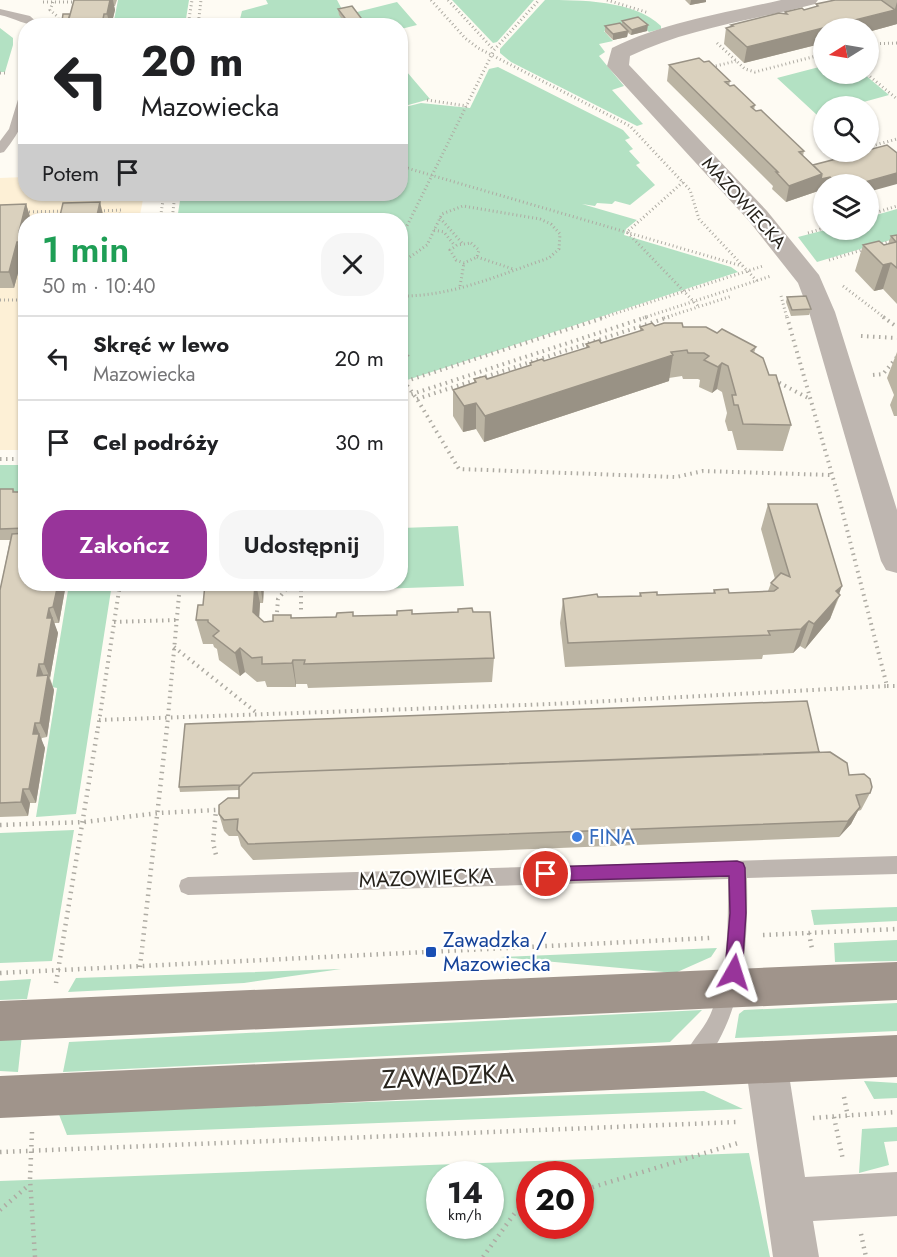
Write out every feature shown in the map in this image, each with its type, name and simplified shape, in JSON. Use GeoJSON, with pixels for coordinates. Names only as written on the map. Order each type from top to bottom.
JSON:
{"type":"FeatureCollection","features":[{"type":"Feature","properties":{"kind":"street","name":"MAZOWIECKA"},"geometry":{"type":"LineString","coordinates":[[807,0],[673,32],[620,53],[618,66],[758,216],[810,281],[822,312],[897,561]]}},
{"type":"Feature","properties":{"kind":"street"},"geometry":{"type":"LineString","coordinates":[[0,1021],[897,981]]}},
{"type":"Feature","properties":{"kind":"street","name":"ZAWADZKA"},"geometry":{"type":"LineString","coordinates":[[19,1096],[897,1056]]}},
{"type":"Feature","properties":{"kind":"street"},"geometry":{"type":"LineString","coordinates":[[766,1062],[761,1121],[788,1200],[796,1257]]}},
{"type":"Feature","properties":{"kind":"street"},"geometry":{"type":"LineString","coordinates":[[788,1200],[897,1194]]}},
{"type":"Feature","properties":{"kind":"lane"},"geometry":{"type":"LineString","coordinates":[[0,12],[23,18]]}},
{"type":"Feature","properties":{"kind":"lane"},"geometry":{"type":"LineString","coordinates":[[0,149],[15,130],[18,120]]}},
{"type":"Feature","properties":{"kind":"lane","name":"MAZOWIECKA"},"geometry":{"type":"LineString","coordinates":[[188,886],[897,864]]}},
{"type":"Feature","properties":{"kind":"lane"},"geometry":{"type":"LineString","coordinates":[[685,1065],[693,1059],[718,1023],[725,1010],[731,988],[737,937],[737,868]]}},
{"type":"Feature","properties":{"kind":"path"},"geometry":{"type":"LineString","coordinates":[[189,18],[192,0]]}},
{"type":"Feature","properties":{"kind":"path"},"geometry":{"type":"LineString","coordinates":[[199,18],[201,0]]}},
{"type":"Feature","properties":{"kind":"path"},"geometry":{"type":"LineString","coordinates":[[431,0],[465,38],[492,55],[630,126],[694,195],[699,219],[757,281]]}},
{"type":"Feature","properties":{"kind":"path"},"geometry":{"type":"LineString","coordinates":[[448,0],[494,50]]}},
{"type":"Feature","properties":{"kind":"path"},"geometry":{"type":"LineString","coordinates":[[408,224],[494,50],[539,0]]}},
{"type":"Feature","properties":{"kind":"path"},"geometry":{"type":"LineString","coordinates":[[607,0],[656,15],[673,32]]}},
{"type":"Feature","properties":{"kind":"path"},"geometry":{"type":"LineString","coordinates":[[711,37],[745,69],[755,72],[813,57]]}},
{"type":"Feature","properties":{"kind":"path"},"geometry":{"type":"LineString","coordinates":[[879,45],[897,43]]}},
{"type":"Feature","properties":{"kind":"path"},"geometry":{"type":"LineString","coordinates":[[703,70],[736,61]]}},
{"type":"Feature","properties":{"kind":"path"},"geometry":{"type":"LineString","coordinates":[[0,73],[5,73]]}},
{"type":"Feature","properties":{"kind":"path"},"geometry":{"type":"LineString","coordinates":[[879,84],[897,99]]}},
{"type":"Feature","properties":{"kind":"path"},"geometry":{"type":"LineString","coordinates":[[427,100],[467,106]]}},
{"type":"Feature","properties":{"kind":"path"},"geometry":{"type":"LineString","coordinates":[[879,144],[897,138]]}},
{"type":"Feature","properties":{"kind":"path"},"geometry":{"type":"LineString","coordinates":[[408,167],[743,266]]}},
{"type":"Feature","properties":{"kind":"path"},"geometry":{"type":"LineString","coordinates":[[627,232],[683,182]]}},
{"type":"Feature","properties":{"kind":"path"},"geometry":{"type":"LineString","coordinates":[[408,259],[428,245],[442,214],[463,206],[527,216],[551,224],[560,234],[559,249],[556,254],[514,270],[435,294],[408,297]]}},
{"type":"Feature","properties":{"kind":"path"},"geometry":{"type":"LineString","coordinates":[[879,212],[897,207]]}},
{"type":"Feature","properties":{"kind":"path"},"geometry":{"type":"LineString","coordinates":[[99,211],[121,210],[120,213]]}},
{"type":"Feature","properties":{"kind":"path"},"geometry":{"type":"LineString","coordinates":[[22,212],[66,211]]}},
{"type":"Feature","properties":{"kind":"path"},"geometry":{"type":"LineString","coordinates":[[440,218],[462,243]]}},
{"type":"Feature","properties":{"kind":"path"},"geometry":{"type":"LineString","coordinates":[[434,230],[444,232],[455,246]]}},
{"type":"Feature","properties":{"kind":"path"},"geometry":{"type":"LineString","coordinates":[[627,232],[698,306]]}},
{"type":"Feature","properties":{"kind":"path"},"geometry":{"type":"LineString","coordinates":[[877,245],[897,239]]}},
{"type":"Feature","properties":{"kind":"path"},"geometry":{"type":"LineString","coordinates":[[477,257],[479,250],[471,243],[462,243],[450,250],[452,256],[464,262],[477,257],[514,270]]}},
{"type":"Feature","properties":{"kind":"path"},"geometry":{"type":"LineString","coordinates":[[826,261],[867,248]]}},
{"type":"Feature","properties":{"kind":"path"},"geometry":{"type":"LineString","coordinates":[[459,286],[464,262]]}},
{"type":"Feature","properties":{"kind":"path"},"geometry":{"type":"LineString","coordinates":[[408,380],[747,271],[778,262],[797,264]]}},
{"type":"Feature","properties":{"kind":"path"},"geometry":{"type":"LineString","coordinates":[[408,396],[757,281],[797,264]]}},
{"type":"Feature","properties":{"kind":"path"},"geometry":{"type":"LineString","coordinates":[[841,285],[897,327]]}},
{"type":"Feature","properties":{"kind":"path"},"geometry":{"type":"LineString","coordinates":[[417,399],[732,296]]}},
{"type":"Feature","properties":{"kind":"path"},"geometry":{"type":"LineString","coordinates":[[781,296],[887,686]]}},
{"type":"Feature","properties":{"kind":"path"},"geometry":{"type":"LineString","coordinates":[[0,300],[18,300]]}},
{"type":"Feature","properties":{"kind":"path"},"geometry":{"type":"LineString","coordinates":[[621,332],[633,334]]}},
{"type":"Feature","properties":{"kind":"path"},"geometry":{"type":"LineString","coordinates":[[856,335],[897,338]]}},
{"type":"Feature","properties":{"kind":"path"},"geometry":{"type":"LineString","coordinates":[[866,375],[883,374],[897,357]]}},
{"type":"Feature","properties":{"kind":"path"},"geometry":{"type":"LineString","coordinates":[[887,369],[897,368]]}},
{"type":"Feature","properties":{"kind":"path"},"geometry":{"type":"LineString","coordinates":[[772,378],[810,399]]}},
{"type":"Feature","properties":{"kind":"path"},"geometry":{"type":"LineString","coordinates":[[408,389],[417,399],[459,469],[676,477],[704,471],[831,475]]}},
{"type":"Feature","properties":{"kind":"path"},"geometry":{"type":"LineString","coordinates":[[0,459],[18,459]]}},
{"type":"Feature","properties":{"kind":"path"},"geometry":{"type":"LineString","coordinates":[[51,1019],[119,591]]}},
{"type":"Feature","properties":{"kind":"path"},"geometry":{"type":"LineString","coordinates":[[140,967],[159,813],[179,591]]}},
{"type":"Feature","properties":{"kind":"path"},"geometry":{"type":"LineString","coordinates":[[277,612],[278,599],[284,591]]}},
{"type":"Feature","properties":{"kind":"path"},"geometry":{"type":"LineString","coordinates":[[301,591],[301,610]]}},
{"type":"Feature","properties":{"kind":"path"},"geometry":{"type":"LineString","coordinates":[[114,621],[176,620]]}},
{"type":"Feature","properties":{"kind":"path"},"geometry":{"type":"LineString","coordinates":[[174,647],[257,713]]}},
{"type":"Feature","properties":{"kind":"path"},"geometry":{"type":"LineString","coordinates":[[99,720],[552,704],[897,686]]}},
{"type":"Feature","properties":{"kind":"path"},"geometry":{"type":"LineString","coordinates":[[0,825],[84,822],[159,813]]}},
{"type":"Feature","properties":{"kind":"path"},"geometry":{"type":"LineString","coordinates":[[0,973],[897,929]]}},
{"type":"Feature","properties":{"kind":"path"},"geometry":{"type":"LineString","coordinates":[[19,1096],[29,1150],[29,1185],[35,1257]]}},
{"type":"Feature","properties":{"kind":"path"},"geometry":{"type":"LineString","coordinates":[[0,1152],[761,1121],[897,1112]]}},
{"type":"Feature","properties":{"kind":"path"},"geometry":{"type":"LineString","coordinates":[[594,1187],[738,1143],[761,1121]]}},
{"type":"Feature","properties":{"kind":"path"},"geometry":{"type":"LineString","coordinates":[[0,1210],[29,1185]]}},
{"type":"Feature","properties":{"kind":"path"},"geometry":{"type":"LineString","coordinates":[[483,1257],[516,1211]]}},
{"type":"Feature","properties":{"kind":"shaded area"},"geometry":{"type":"Polygon","coordinates":[[[18,177],[18,201],[143,201],[140,213],[18,213],[18,450],[0,450],[0,178],[18,177]]]}},
{"type":"Feature","properties":{"kind":"green space"},"geometry":{"type":"Polygon","coordinates":[[[118,0],[189,0],[186,18],[114,18],[118,0]]]}},
{"type":"Feature","properties":{"kind":"green space"},"geometry":{"type":"Polygon","coordinates":[[[266,0],[337,0],[345,15],[397,2],[417,25],[408,27],[408,18],[240,18],[242,11],[268,4],[266,0]]]}},
{"type":"Feature","properties":{"kind":"green space"},"geometry":{"type":"Polygon","coordinates":[[[452,0],[534,0],[497,42],[493,43],[452,0]]]}},
{"type":"Feature","properties":{"kind":"green space"},"geometry":{"type":"Polygon","coordinates":[[[545,0],[590,1],[622,6],[650,17],[661,26],[661,29],[649,32],[638,22],[604,31],[613,41],[599,44],[605,52],[599,56],[624,86],[612,90],[643,124],[637,126],[511,62],[500,53],[500,49],[545,0]]]}},
{"type":"Feature","properties":{"kind":"green space"},"geometry":{"type":"Polygon","coordinates":[[[0,28],[13,38],[5,72],[0,72],[0,28]]]}},
{"type":"Feature","properties":{"kind":"green space"},"geometry":{"type":"Polygon","coordinates":[[[498,67],[623,130],[630,138],[625,140],[633,149],[629,151],[640,163],[636,165],[655,185],[630,205],[615,201],[612,204],[597,203],[595,206],[582,204],[637,220],[626,229],[624,235],[731,267],[738,272],[408,380],[408,213],[178,213],[180,201],[408,201],[408,106],[421,103],[470,108],[489,69],[498,67]]]}},
{"type":"Feature","properties":{"kind":"green space"},"geometry":{"type":"Polygon","coordinates":[[[813,69],[813,84],[876,84],[889,95],[879,98],[813,96],[813,111],[777,78],[813,69]]]}},
{"type":"Feature","properties":{"kind":"green space"},"geometry":{"type":"Polygon","coordinates":[[[408,73],[430,99],[408,105],[408,73]]]}},
{"type":"Feature","properties":{"kind":"green space"},"geometry":{"type":"Polygon","coordinates":[[[897,209],[897,238],[817,262],[798,237],[813,233],[813,240],[879,240],[879,214],[897,209]]]}},
{"type":"Feature","properties":{"kind":"green space"},"geometry":{"type":"Polygon","coordinates":[[[0,465],[18,465],[18,498],[0,499],[0,465]]]}},
{"type":"Feature","properties":{"kind":"green space"},"geometry":{"type":"Polygon","coordinates":[[[458,526],[464,586],[408,588],[408,528],[458,526]]]}},
{"type":"Feature","properties":{"kind":"green space"},"geometry":{"type":"Polygon","coordinates":[[[68,591],[111,591],[76,814],[36,817],[57,688],[52,687],[68,591]]]}},
{"type":"Feature","properties":{"kind":"green space"},"geometry":{"type":"Polygon","coordinates":[[[74,830],[52,961],[0,963],[0,833],[74,830]]]}},
{"type":"Feature","properties":{"kind":"green space"},"geometry":{"type":"Polygon","coordinates":[[[897,907],[897,921],[814,925],[811,910],[897,907]]]}},
{"type":"Feature","properties":{"kind":"green space"},"geometry":{"type":"Polygon","coordinates":[[[897,940],[897,961],[835,962],[834,943],[897,940]]]}},
{"type":"Feature","properties":{"kind":"green space"},"geometry":{"type":"Polygon","coordinates":[[[717,948],[711,957],[675,973],[500,957],[717,948]]]}},
{"type":"Feature","properties":{"kind":"green space"},"geometry":{"type":"Polygon","coordinates":[[[341,969],[244,983],[68,992],[76,978],[341,969]]]}},
{"type":"Feature","properties":{"kind":"green space"},"geometry":{"type":"Polygon","coordinates":[[[31,979],[27,999],[0,1000],[0,981],[31,979]]]}},
{"type":"Feature","properties":{"kind":"green space"},"geometry":{"type":"Polygon","coordinates":[[[897,1003],[897,1031],[735,1038],[739,1014],[744,1010],[897,1003]]]}},
{"type":"Feature","properties":{"kind":"green space"},"geometry":{"type":"Polygon","coordinates":[[[702,1010],[670,1042],[63,1072],[69,1042],[702,1010]]]}},
{"type":"Feature","properties":{"kind":"green space"},"geometry":{"type":"Polygon","coordinates":[[[22,1035],[18,1072],[0,1071],[0,1037],[22,1035]]]}},
{"type":"Feature","properties":{"kind":"green space"},"geometry":{"type":"Polygon","coordinates":[[[864,1081],[897,1083],[897,1098],[874,1099],[864,1081]]]}},
{"type":"Feature","properties":{"kind":"green space"},"geometry":{"type":"Polygon","coordinates":[[[704,1091],[743,1109],[67,1135],[58,1112],[704,1091]]]}},
{"type":"Feature","properties":{"kind":"green space"},"geometry":{"type":"Polygon","coordinates":[[[897,1127],[897,1141],[884,1142],[889,1165],[859,1173],[862,1129],[897,1127]]]}},
{"type":"Feature","properties":{"kind":"green space"},"geometry":{"type":"Polygon","coordinates":[[[749,1153],[770,1257],[0,1257],[0,1181],[426,1165],[426,1239],[504,1239],[504,1162],[516,1162],[516,1239],[594,1239],[594,1161],[535,1161],[749,1153]]]}},
{"type":"Feature","properties":{"kind":"building"},"geometry":{"type":"Polygon","coordinates":[[[74,0],[110,0],[107,14],[104,14],[103,18],[69,18],[74,0]]]}},
{"type":"Feature","properties":{"kind":"building"},"geometry":{"type":"Polygon","coordinates":[[[835,0],[881,0],[895,10],[863,18],[813,18],[813,30],[747,47],[726,28],[779,13],[787,14],[785,12],[818,6],[816,4],[835,0]]]}},
{"type":"Feature","properties":{"kind":"building"},"geometry":{"type":"Polygon","coordinates":[[[352,6],[361,18],[345,18],[338,9],[352,6]]]}},
{"type":"Feature","properties":{"kind":"building"},"geometry":{"type":"Polygon","coordinates":[[[63,14],[70,14],[69,18],[62,18],[63,14]]]}},
{"type":"Feature","properties":{"kind":"building"},"geometry":{"type":"Polygon","coordinates":[[[638,17],[648,25],[632,30],[622,21],[638,17]]]}},
{"type":"Feature","properties":{"kind":"building"},"geometry":{"type":"Polygon","coordinates":[[[620,23],[628,31],[613,34],[605,26],[620,23]]]}},
{"type":"Feature","properties":{"kind":"building"},"geometry":{"type":"Polygon","coordinates":[[[699,58],[704,62],[709,61],[730,81],[725,82],[730,86],[734,85],[755,105],[751,107],[756,111],[761,110],[804,151],[799,152],[822,174],[813,174],[813,177],[789,186],[776,172],[778,172],[669,65],[699,58]]]}},
{"type":"Feature","properties":{"kind":"building"},"geometry":{"type":"Polygon","coordinates":[[[887,145],[897,153],[897,173],[879,178],[879,174],[822,174],[813,165],[825,162],[879,162],[879,147],[887,145]]]}},
{"type":"Feature","properties":{"kind":"building"},"geometry":{"type":"Polygon","coordinates":[[[100,202],[98,213],[61,213],[63,203],[100,202]]]}},
{"type":"Feature","properties":{"kind":"building"},"geometry":{"type":"Polygon","coordinates":[[[26,204],[24,213],[18,213],[18,242],[9,272],[0,272],[0,205],[26,204]]]}},
{"type":"Feature","properties":{"kind":"building"},"geometry":{"type":"Polygon","coordinates":[[[897,235],[897,268],[891,263],[883,265],[863,245],[879,241],[884,245],[896,242],[891,236],[897,235]]]}},
{"type":"Feature","properties":{"kind":"building"},"geometry":{"type":"Polygon","coordinates":[[[806,296],[811,309],[792,310],[787,297],[806,296]]]}},
{"type":"Feature","properties":{"kind":"building"},"geometry":{"type":"Polygon","coordinates":[[[652,323],[655,326],[664,323],[682,323],[683,327],[706,327],[717,333],[722,329],[756,347],[751,351],[763,358],[769,375],[776,375],[791,425],[743,424],[738,405],[734,405],[732,395],[736,395],[728,366],[722,363],[718,367],[704,360],[709,356],[704,353],[688,353],[687,350],[671,352],[673,355],[485,416],[476,403],[464,406],[453,390],[476,382],[474,379],[485,376],[487,379],[531,365],[530,363],[542,359],[544,361],[589,347],[586,344],[599,340],[601,343],[643,330],[640,327],[652,323]]]}},
{"type":"Feature","properties":{"kind":"building"},"geometry":{"type":"Polygon","coordinates":[[[0,489],[13,489],[13,492],[18,492],[18,528],[0,529],[0,489]]]}},
{"type":"Feature","properties":{"kind":"building"},"geometry":{"type":"Polygon","coordinates":[[[768,504],[817,504],[842,586],[836,591],[840,595],[814,624],[809,621],[801,629],[768,631],[770,635],[568,643],[563,599],[597,594],[598,597],[641,596],[640,593],[657,592],[657,595],[715,593],[714,590],[728,589],[729,593],[774,591],[778,588],[771,583],[781,573],[790,577],[768,504]]]}},
{"type":"Feature","properties":{"kind":"building"},"geometry":{"type":"Polygon","coordinates":[[[12,534],[18,534],[18,591],[56,591],[53,607],[49,608],[47,618],[52,618],[44,664],[39,664],[37,676],[48,675],[40,723],[35,723],[33,734],[39,734],[29,789],[23,789],[21,802],[0,803],[0,590],[12,534]]]}},
{"type":"Feature","properties":{"kind":"building"},"geometry":{"type":"Polygon","coordinates":[[[204,591],[254,591],[253,612],[264,622],[273,621],[273,615],[291,615],[291,618],[336,617],[337,613],[353,612],[353,616],[397,615],[397,611],[412,610],[412,614],[458,612],[458,609],[472,608],[473,612],[490,612],[494,658],[304,664],[305,660],[293,660],[292,663],[262,664],[262,657],[252,658],[240,648],[235,653],[213,636],[219,631],[208,620],[196,620],[198,605],[203,605],[204,591]]]}},
{"type":"Feature","properties":{"kind":"building"},"geometry":{"type":"Polygon","coordinates":[[[807,701],[819,752],[253,773],[241,785],[179,787],[185,724],[807,701]]]}},
{"type":"Feature","properties":{"kind":"building"},"geometry":{"type":"Polygon","coordinates":[[[830,752],[847,763],[849,775],[864,774],[870,779],[872,787],[870,793],[856,795],[860,807],[848,821],[248,844],[237,830],[238,819],[224,820],[219,814],[219,805],[228,798],[239,798],[239,787],[253,773],[830,752]]]}},
{"type":"Feature","properties":{"kind":"place","name":"FINA"},"geometry":{"type":"Point","coordinates":[577,837]}},
{"type":"Feature","properties":{"kind":"place","name":"Zawadzka / Mazowiecka"},"geometry":{"type":"Point","coordinates":[431,952]}},
{"type":"Feature","properties":{"kind":"route"},"geometry":{"type":"LineString","coordinates":[[546,874],[737,868],[738,913],[734,972]]}}]}
